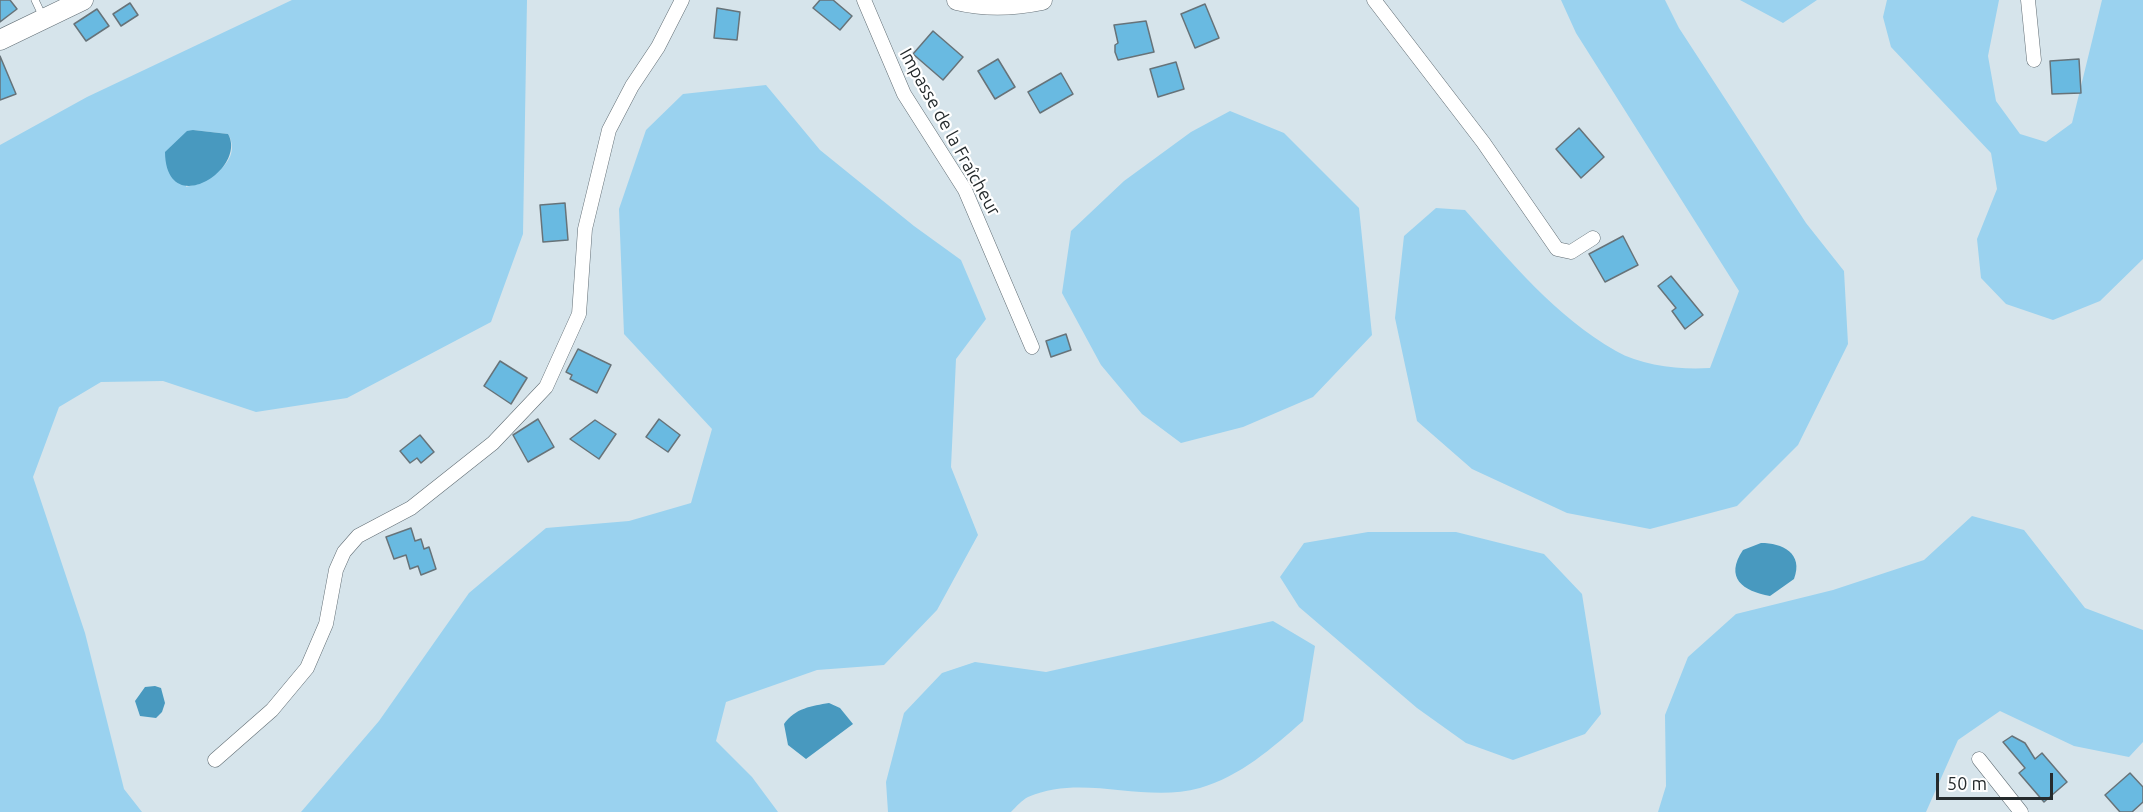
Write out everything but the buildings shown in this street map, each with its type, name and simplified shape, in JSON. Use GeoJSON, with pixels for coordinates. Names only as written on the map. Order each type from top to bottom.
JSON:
{"type":"FeatureCollection","features":[{"type":"Feature","properties":{"kind":"main road"},"geometry":{"type":"LineString","coordinates":[[0,40],[82,0]]}},
{"type":"Feature","properties":{"kind":"main road"},"geometry":{"type":"LineString","coordinates":[[957,0],[978,6],[1023,4],[1042,0]]}},
{"type":"Feature","properties":{"kind":"street"},"geometry":{"type":"LineString","coordinates":[[215,760],[272,710],[307,668],[326,624],[336,570],[344,552],[358,536],[411,508],[493,443],[546,387],[579,314],[585,229],[609,130],[632,86],[658,47],[682,0]]}},
{"type":"Feature","properties":{"kind":"street","name":"Impasse de la Fraîcheur"},"geometry":{"type":"LineString","coordinates":[[864,0],[904,94],[964,190],[994,254],[1032,347]]}},
{"type":"Feature","properties":{"kind":"street"},"geometry":{"type":"LineString","coordinates":[[1374,0],[1484,142],[1557,249],[1571,252],[1593,238]]}},
{"type":"Feature","properties":{"kind":"street"},"geometry":{"type":"LineString","coordinates":[[2028,0],[2034,60]]}},
{"type":"Feature","properties":{"kind":"street"},"geometry":{"type":"LineString","coordinates":[[1979,759],[2021,812]]}},
{"type":"Feature","properties":{"kind":"lane"},"geometry":{"type":"LineString","coordinates":[[35,0],[44,19]]}},
{"type":"Feature","properties":{"kind":"shaded area"},"geometry":{"type":"Polygon","coordinates":[[[292,0],[527,0],[523,234],[491,322],[347,398],[256,412],[163,381],[101,382],[59,407],[33,477],[85,633],[124,789],[142,812],[0,812],[0,145],[87,97],[292,0]],[[193,130],[186,187],[213,175],[228,161],[232,144],[228,134],[193,130]]]}},
{"type":"Feature","properties":{"kind":"shaded area"},"geometry":{"type":"Polygon","coordinates":[[[1561,0],[1665,0],[1679,28],[1806,223],[1844,271],[1848,344],[1798,445],[1737,506],[1650,529],[1567,513],[1472,469],[1417,421],[1395,318],[1404,236],[1436,208],[1465,210],[1535,287],[1573,322],[1594,337],[1616,351],[1638,360],[1674,367],[1710,368],[1739,291],[1576,33],[1561,0]]]}},
{"type":"Feature","properties":{"kind":"shaded area"},"geometry":{"type":"Polygon","coordinates":[[[1740,0],[1817,0],[1783,23],[1740,0]]]}},
{"type":"Feature","properties":{"kind":"shaded area"},"geometry":{"type":"Polygon","coordinates":[[[1887,0],[1999,0],[1988,56],[1996,101],[2020,134],[2046,142],[2072,123],[2102,0],[2143,0],[2143,259],[2100,301],[2053,320],[2006,304],[1981,278],[1977,239],[1997,189],[1991,153],[1891,47],[1883,17],[1887,0]]]}},
{"type":"Feature","properties":{"kind":"shaded area"},"geometry":{"type":"Polygon","coordinates":[[[766,85],[820,150],[914,226],[961,260],[986,319],[956,359],[951,467],[978,535],[937,610],[884,665],[817,670],[726,702],[716,741],[752,777],[778,812],[301,812],[379,721],[469,593],[546,528],[629,521],[691,503],[712,429],[624,334],[619,209],[646,130],[683,94],[766,85]]]}},
{"type":"Feature","properties":{"kind":"shaded area"},"geometry":{"type":"Polygon","coordinates":[[[1230,111],[1284,133],[1359,208],[1372,335],[1313,397],[1243,427],[1181,443],[1142,414],[1101,365],[1062,293],[1071,231],[1124,181],[1191,132],[1230,111]]]}},
{"type":"Feature","properties":{"kind":"shaded area"},"geometry":{"type":"Polygon","coordinates":[[[187,131],[228,134],[231,148],[227,161],[217,173],[204,182],[191,186],[178,183],[169,172],[165,152],[187,131]]]}},
{"type":"Feature","properties":{"kind":"shaded area"},"geometry":{"type":"Polygon","coordinates":[[[1972,516],[2024,530],[2085,608],[2143,630],[2143,742],[2129,757],[2074,746],[2000,711],[1958,740],[1926,812],[1658,812],[1666,786],[1665,715],[1688,657],[1736,614],[1833,590],[1924,560],[1972,516]]]}},
{"type":"Feature","properties":{"kind":"shaded area"},"geometry":{"type":"Polygon","coordinates":[[[1368,532],[1456,532],[1544,554],[1582,594],[1601,714],[1585,734],[1513,760],[1466,743],[1417,708],[1299,607],[1280,577],[1304,543],[1368,532]]]}},
{"type":"Feature","properties":{"kind":"shaded area"},"geometry":{"type":"Polygon","coordinates":[[[1761,543],[1776,545],[1789,551],[1796,562],[1794,579],[1770,596],[1745,587],[1736,576],[1735,568],[1743,550],[1761,543]]]}},
{"type":"Feature","properties":{"kind":"shaded area"},"geometry":{"type":"Polygon","coordinates":[[[1273,621],[1315,646],[1303,721],[1268,751],[1242,769],[1215,783],[1179,792],[1157,793],[1092,788],[1049,790],[1028,797],[1011,812],[888,812],[886,782],[904,713],[942,673],[975,662],[1046,672],[1273,621]]]}},
{"type":"Feature","properties":{"kind":"shaded area"},"geometry":{"type":"Polygon","coordinates":[[[145,687],[161,688],[165,703],[162,712],[156,718],[140,716],[135,701],[145,687]]]}},
{"type":"Feature","properties":{"kind":"shaded area"},"geometry":{"type":"Polygon","coordinates":[[[829,703],[840,708],[853,724],[806,759],[788,745],[784,724],[799,711],[829,703]]]}}]}
